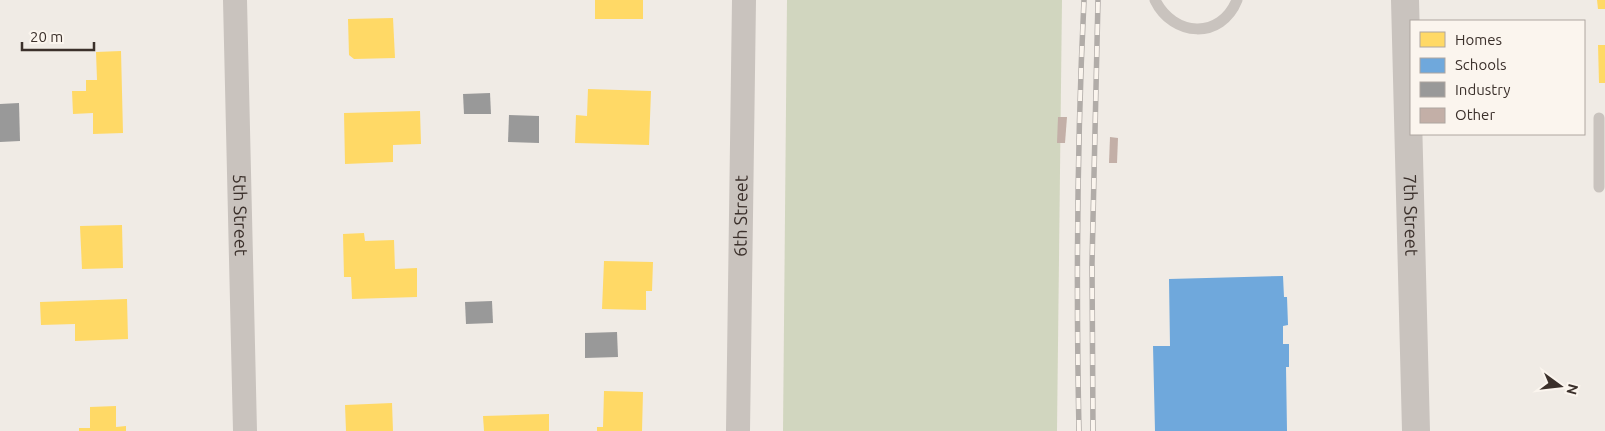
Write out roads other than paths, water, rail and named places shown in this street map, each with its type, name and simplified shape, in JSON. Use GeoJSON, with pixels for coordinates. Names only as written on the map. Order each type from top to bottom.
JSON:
{"type":"FeatureCollection","features":[{"type":"Feature","properties":{"kind":"street","name":"5th Street"},"geometry":{"type":"LineString","coordinates":[[235,0],[245,431]]}},
{"type":"Feature","properties":{"kind":"street","name":"6th Street"},"geometry":{"type":"LineString","coordinates":[[738,431],[744,0]]}},
{"type":"Feature","properties":{"kind":"street","name":"7th Street"},"geometry":{"type":"LineString","coordinates":[[1405,0],[1416,431]]}},
{"type":"Feature","properties":{"kind":"lane"},"geometry":{"type":"LineString","coordinates":[[1155,0],[1160,10],[1170,21],[1183,27],[1198,29],[1212,26],[1224,19],[1234,8],[1237,0]]}},
{"type":"Feature","properties":{"kind":"lane"},"geometry":{"type":"LineString","coordinates":[[1599,118],[1599,187]]}},
{"type":"Feature","properties":{"kind":"railway"},"geometry":{"type":"LineString","coordinates":[[1079,431],[1078,216],[1084,0]]}},
{"type":"Feature","properties":{"kind":"railway"},"geometry":{"type":"LineString","coordinates":[[1093,431],[1092,264],[1098,0]]}}]}
